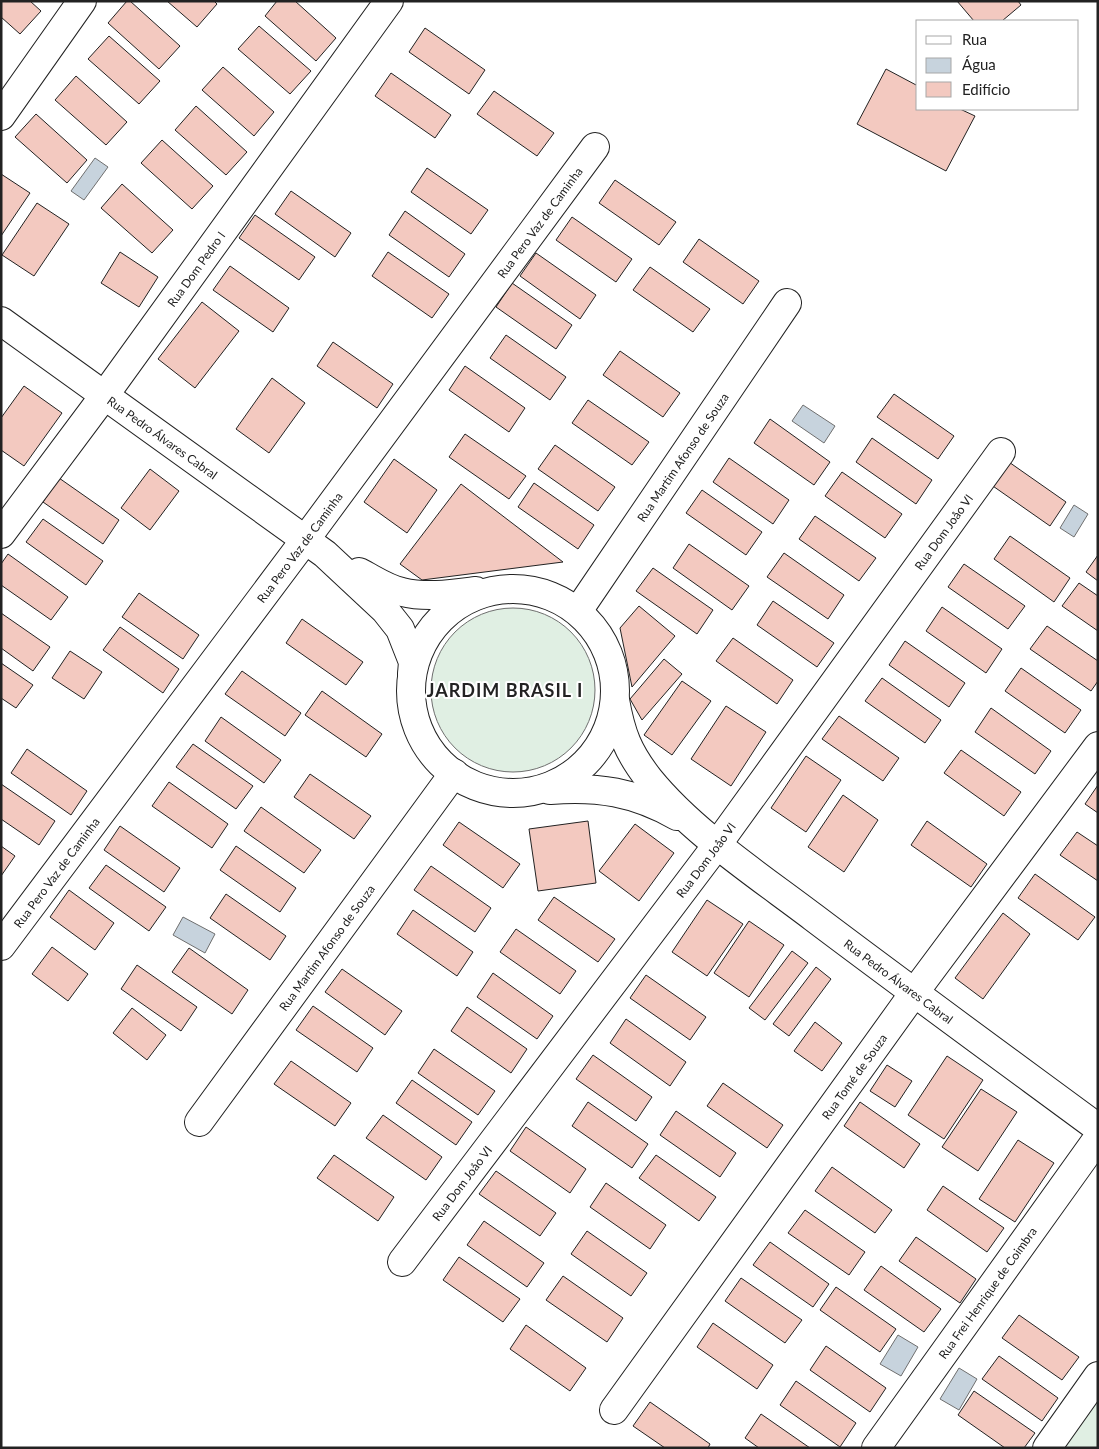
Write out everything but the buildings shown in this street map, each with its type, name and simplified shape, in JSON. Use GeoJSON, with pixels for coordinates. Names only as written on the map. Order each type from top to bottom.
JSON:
{"type":"FeatureCollection","features":[{"type":"Feature","properties":{"kind":"street"},"geometry":{"type":"LineString","coordinates":[[1,116],[82,1]]}},
{"type":"Feature","properties":{"kind":"street","name":"Rua Dom Pedro I"},"geometry":{"type":"LineString","coordinates":[[1,534],[104,396],[388,1]]}},
{"type":"Feature","properties":{"kind":"street","name":"Rua Pero Vaz de Caminha"},"geometry":{"type":"LineString","coordinates":[[1,946],[315,547],[595,147]]}},
{"type":"Feature","properties":{"kind":"street","name":"Rua Martim Afonso de Souza"},"geometry":{"type":"LineString","coordinates":[[578,611],[787,302]]}},
{"type":"Feature","properties":{"kind":"street","name":"Rua Pedro Álvares Cabral"},"geometry":{"type":"LineString","coordinates":[[1,320],[315,547],[385,610],[400,629],[413,662],[412,679]]}},
{"type":"Feature","properties":{"kind":"street","name":"Rua Dom Joåo VI"},"geometry":{"type":"LineString","coordinates":[[402,1262],[709,838],[1000,452]]}},
{"type":"Feature","properties":{"kind":"street","name":"Rua Pedro Álvares Cabral"},"geometry":{"type":"LineString","coordinates":[[315,547],[391,589],[402,592],[439,595],[500,589]]}},
{"type":"Feature","properties":{"kind":"street"},"geometry":{"type":"LineString","coordinates":[[500,589],[534,590],[558,599],[578,611],[594,628],[608,652],[615,680],[615,700],[611,723],[601,743],[589,760],[574,773],[552,786],[526,793],[506,793],[487,790],[454,773],[436,758],[422,736],[416,718],[412,699],[412,679],[416,659],[423,643],[442,617],[468,599],[500,589]]}},
{"type":"Feature","properties":{"kind":"street","name":"Rua Pedro Álvares Cabral"},"geometry":{"type":"LineString","coordinates":[[615,700],[626,744],[636,761],[650,780],[709,838]]}},
{"type":"Feature","properties":{"kind":"street","name":"Rua Tomé de Souza"},"geometry":{"type":"LineString","coordinates":[[614,1410],[914,993],[1098,746]]}},
{"type":"Feature","properties":{"kind":"street","name":"Rua Martim Afonso de Souza"},"geometry":{"type":"LineString","coordinates":[[199,1122],[454,773]]}},
{"type":"Feature","properties":{"kind":"street","name":"Rua Pedro Álvares Cabral"},"geometry":{"type":"LineString","coordinates":[[526,793],[579,788],[629,795],[672,813],[709,838],[914,993],[1098,1128]]}},
{"type":"Feature","properties":{"kind":"street","name":"Rua Frei Henrique de Coimbra"},"geometry":{"type":"LineString","coordinates":[[876,1448],[1098,1138]]}},
{"type":"Feature","properties":{"kind":"street"},"geometry":{"type":"LineString","coordinates":[[1047,1448],[1098,1376]]}},
{"type":"Feature","properties":{"kind":"green space"},"geometry":{"type":"Polygon","coordinates":[[[521,608],[537,611],[552,617],[577,638],[586,651],[592,666],[595,690],[594,706],[586,729],[565,754],[552,763],[537,769],[505,772],[489,769],[474,763],[449,742],[440,729],[434,714],[431,682],[434,666],[440,651],[461,626],[474,617],[489,611],[521,608]]]}},
{"type":"Feature","properties":{"kind":"green space"},"geometry":{"type":"Polygon","coordinates":[[[1098,1395],[1098,1448],[1059,1448],[1098,1395]]]}},
{"type":"Feature","properties":{"kind":"water"},"geometry":{"type":"Polygon","coordinates":[[[95,158],[108,167],[84,200],[71,191],[95,158]]]}},
{"type":"Feature","properties":{"kind":"water"},"geometry":{"type":"Polygon","coordinates":[[[803,405],[835,426],[824,443],[792,421],[803,405]]]}},
{"type":"Feature","properties":{"kind":"water"},"geometry":{"type":"Polygon","coordinates":[[[1074,505],[1088,514],[1074,537],[1060,528],[1074,505]]]}},
{"type":"Feature","properties":{"kind":"water"},"geometry":{"type":"Polygon","coordinates":[[[183,917],[215,934],[205,953],[173,935],[183,917]]]}},
{"type":"Feature","properties":{"kind":"water"},"geometry":{"type":"Polygon","coordinates":[[[898,1335],[918,1347],[901,1376],[880,1364],[898,1335]]]}},
{"type":"Feature","properties":{"kind":"water"},"geometry":{"type":"Polygon","coordinates":[[[959,1368],[977,1379],[959,1410],[940,1399],[959,1368]]]}},
{"type":"Feature","properties":{"kind":"district","name":"JARDIM BRASIL I"},"geometry":{"type":"Point","coordinates":[505,690]}}]}
